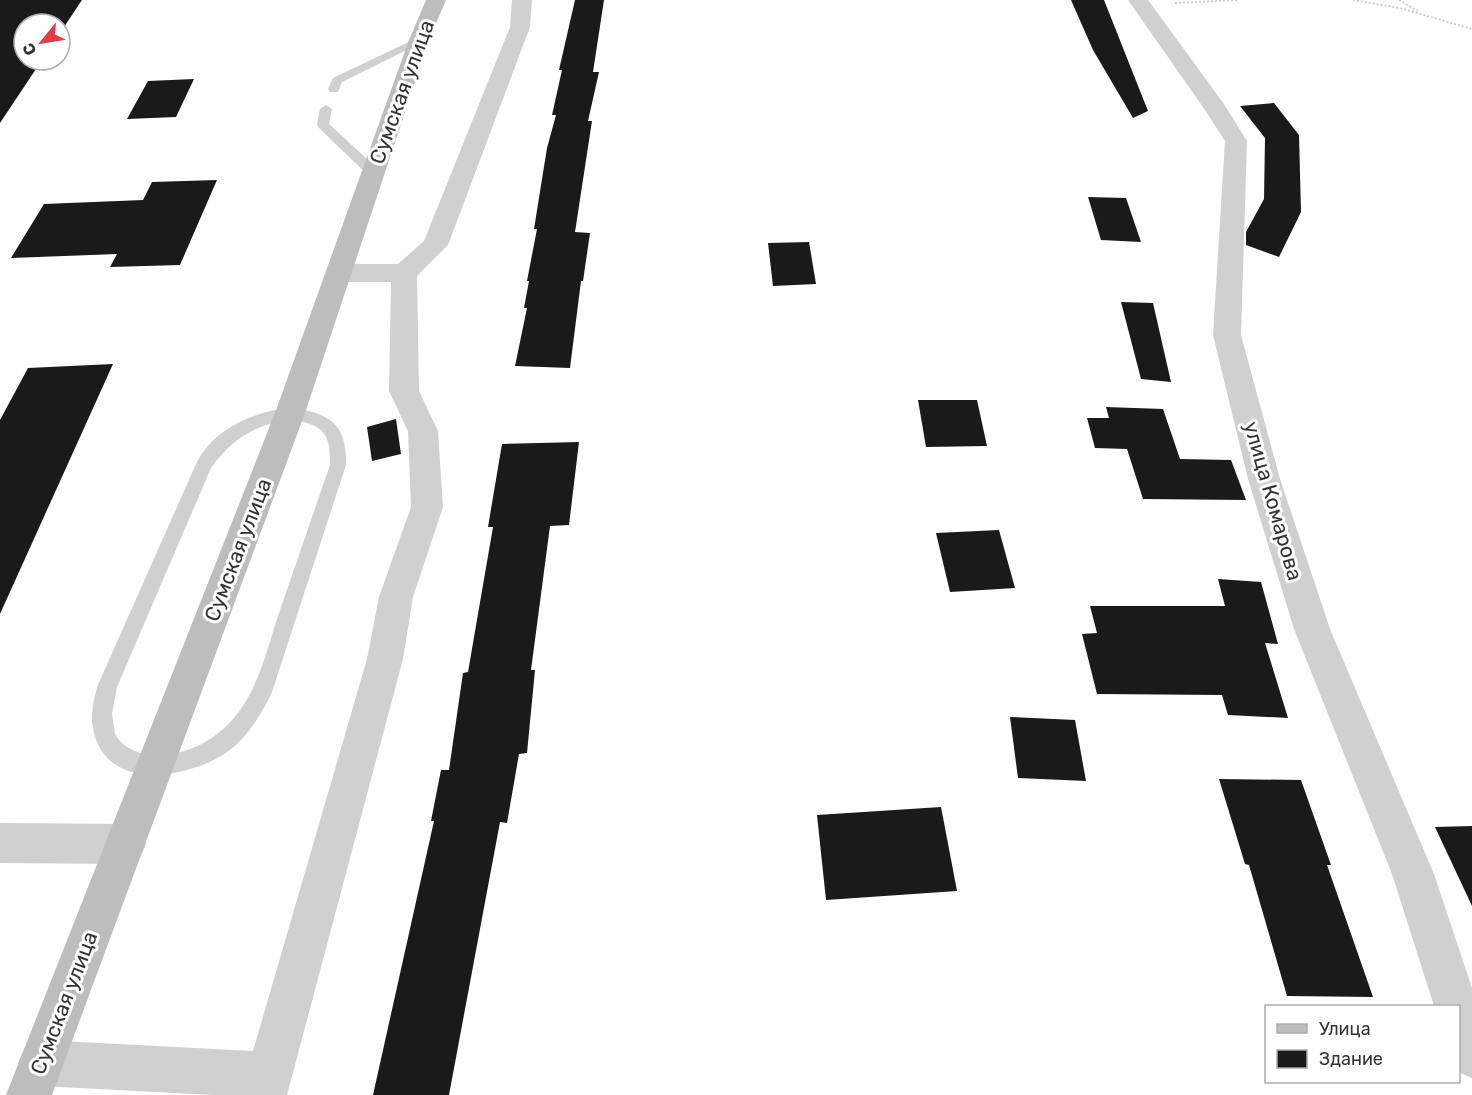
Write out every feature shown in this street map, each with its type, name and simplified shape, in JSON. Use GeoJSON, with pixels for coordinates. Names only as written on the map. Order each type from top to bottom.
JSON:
{"type":"FeatureCollection","features":[{"type":"Feature","properties":{"kind":"main road","name":"Сумская улица"},"geometry":{"type":"LineString","coordinates":[[35,1079],[291,413],[419,40],[436,0]]}},
{"type":"Feature","properties":{"kind":"street"},"geometry":{"type":"LineString","coordinates":[[339,273],[404,273],[435,245],[520,27],[522,0]]}},
{"type":"Feature","properties":{"kind":"street","name":"улица Комарова"},"geometry":{"type":"LineString","coordinates":[[1139,2],[1216,109],[1236,141],[1227,335],[1264,479],[1312,629],[1413,874],[1456,1005]]}},
{"type":"Feature","properties":{"kind":"street"},"geometry":{"type":"LineString","coordinates":[[35,1079],[267,1085],[385,659],[396,597],[427,507],[423,431],[404,392],[404,273]]}},
{"type":"Feature","properties":{"kind":"street"},"geometry":{"type":"LineString","coordinates":[[0,843],[126,844]]}},
{"type":"Feature","properties":{"kind":"street"},"geometry":{"type":"LineString","coordinates":[[1460,1020],[1472,1055]]}},
{"type":"Feature","properties":{"kind":"lane"},"geometry":{"type":"LineString","coordinates":[[334,89],[336,80],[419,40]]}},
{"type":"Feature","properties":{"kind":"lane"},"geometry":{"type":"LineString","coordinates":[[326,109],[323,125],[374,173]]}},
{"type":"Feature","properties":{"kind":"lane"},"geometry":{"type":"LineString","coordinates":[[291,413],[314,417],[331,428],[339,445],[338,465],[264,688],[249,717],[222,743],[190,760],[156,766],[126,760],[107,742],[101,716],[107,687],[204,464],[218,444],[239,427],[265,417],[291,413]]}},
{"type":"Feature","properties":{"kind":"path"},"geometry":{"type":"LineString","coordinates":[[1139,2],[1237,0]]}},
{"type":"Feature","properties":{"kind":"path"},"geometry":{"type":"LineString","coordinates":[[1353,0],[1424,15],[1472,29]]}},
{"type":"Feature","properties":{"kind":"path"},"geometry":{"type":"LineString","coordinates":[[1399,0],[1424,15]]}},
{"type":"Feature","properties":{"kind":"building"},"geometry":{"type":"Polygon","coordinates":[[[0,0],[82,0],[72,15],[72,12],[12,12],[12,72],[34,72],[0,123],[0,0]]]}},
{"type":"Feature","properties":{"kind":"building"},"geometry":{"type":"Polygon","coordinates":[[[575,0],[604,0],[593,72],[599,72],[588,121],[592,121],[575,232],[590,233],[583,281],[581,281],[570,368],[515,366],[527,308],[524,308],[529,281],[527,281],[537,229],[534,229],[547,148],[556,115],[552,115],[562,70],[559,70],[575,0]]]}},
{"type":"Feature","properties":{"kind":"building"},"geometry":{"type":"Polygon","coordinates":[[[1071,0],[1104,0],[1148,111],[1133,118],[1093,50],[1071,0]]]}},
{"type":"Feature","properties":{"kind":"building"},"geometry":{"type":"Polygon","coordinates":[[[194,79],[176,117],[127,119],[148,81],[194,79]]]}},
{"type":"Feature","properties":{"kind":"building"},"geometry":{"type":"Polygon","coordinates":[[[1274,103],[1299,135],[1301,212],[1279,257],[1246,245],[1246,232],[1264,199],[1265,138],[1240,106],[1274,103]]]}},
{"type":"Feature","properties":{"kind":"building"},"geometry":{"type":"Polygon","coordinates":[[[217,180],[180,265],[110,267],[117,254],[11,258],[44,204],[143,200],[152,182],[217,180]]]}},
{"type":"Feature","properties":{"kind":"building"},"geometry":{"type":"Polygon","coordinates":[[[1088,197],[1126,198],[1141,242],[1101,240],[1088,197]]]}},
{"type":"Feature","properties":{"kind":"building"},"geometry":{"type":"Polygon","coordinates":[[[809,242],[816,284],[773,286],[768,243],[809,242]]]}},
{"type":"Feature","properties":{"kind":"building"},"geometry":{"type":"Polygon","coordinates":[[[1121,302],[1153,303],[1171,382],[1141,379],[1121,302]]]}},
{"type":"Feature","properties":{"kind":"building"},"geometry":{"type":"Polygon","coordinates":[[[113,364],[0,614],[0,420],[28,368],[113,364]]]}},
{"type":"Feature","properties":{"kind":"building"},"geometry":{"type":"Polygon","coordinates":[[[918,400],[977,400],[987,446],[926,447],[918,400]]]}},
{"type":"Feature","properties":{"kind":"building"},"geometry":{"type":"Polygon","coordinates":[[[1106,407],[1163,409],[1180,459],[1231,460],[1246,500],[1143,499],[1127,449],[1095,448],[1087,418],[1109,418],[1106,407]]]}},
{"type":"Feature","properties":{"kind":"building"},"geometry":{"type":"Polygon","coordinates":[[[396,419],[401,454],[372,461],[367,427],[396,419]]]}},
{"type":"Feature","properties":{"kind":"building"},"geometry":{"type":"Polygon","coordinates":[[[579,442],[569,525],[550,526],[531,670],[535,670],[527,753],[519,754],[507,823],[500,822],[449,1095],[373,1095],[434,821],[431,821],[441,770],[449,770],[463,673],[468,672],[493,527],[488,527],[502,444],[579,442]]]}},
{"type":"Feature","properties":{"kind":"building"},"geometry":{"type":"Polygon","coordinates":[[[999,530],[1015,588],[950,592],[936,533],[999,530]]]}},
{"type":"Feature","properties":{"kind":"building"},"geometry":{"type":"Polygon","coordinates":[[[1218,579],[1261,582],[1278,644],[1265,643],[1288,718],[1228,715],[1222,695],[1097,694],[1082,634],[1097,633],[1090,606],[1225,606],[1218,579]]]}},
{"type":"Feature","properties":{"kind":"building"},"geometry":{"type":"Polygon","coordinates":[[[1010,717],[1075,720],[1086,781],[1018,778],[1010,717]]]}},
{"type":"Feature","properties":{"kind":"building"},"geometry":{"type":"Polygon","coordinates":[[[1219,779],[1301,780],[1331,865],[1327,865],[1373,997],[1287,996],[1249,865],[1245,864],[1219,779]]]}},
{"type":"Feature","properties":{"kind":"building"},"geometry":{"type":"Polygon","coordinates":[[[941,807],[957,891],[826,900],[817,815],[941,807]]]}},
{"type":"Feature","properties":{"kind":"building"},"geometry":{"type":"Polygon","coordinates":[[[1472,826],[1472,906],[1435,827],[1472,826]]]}}]}
